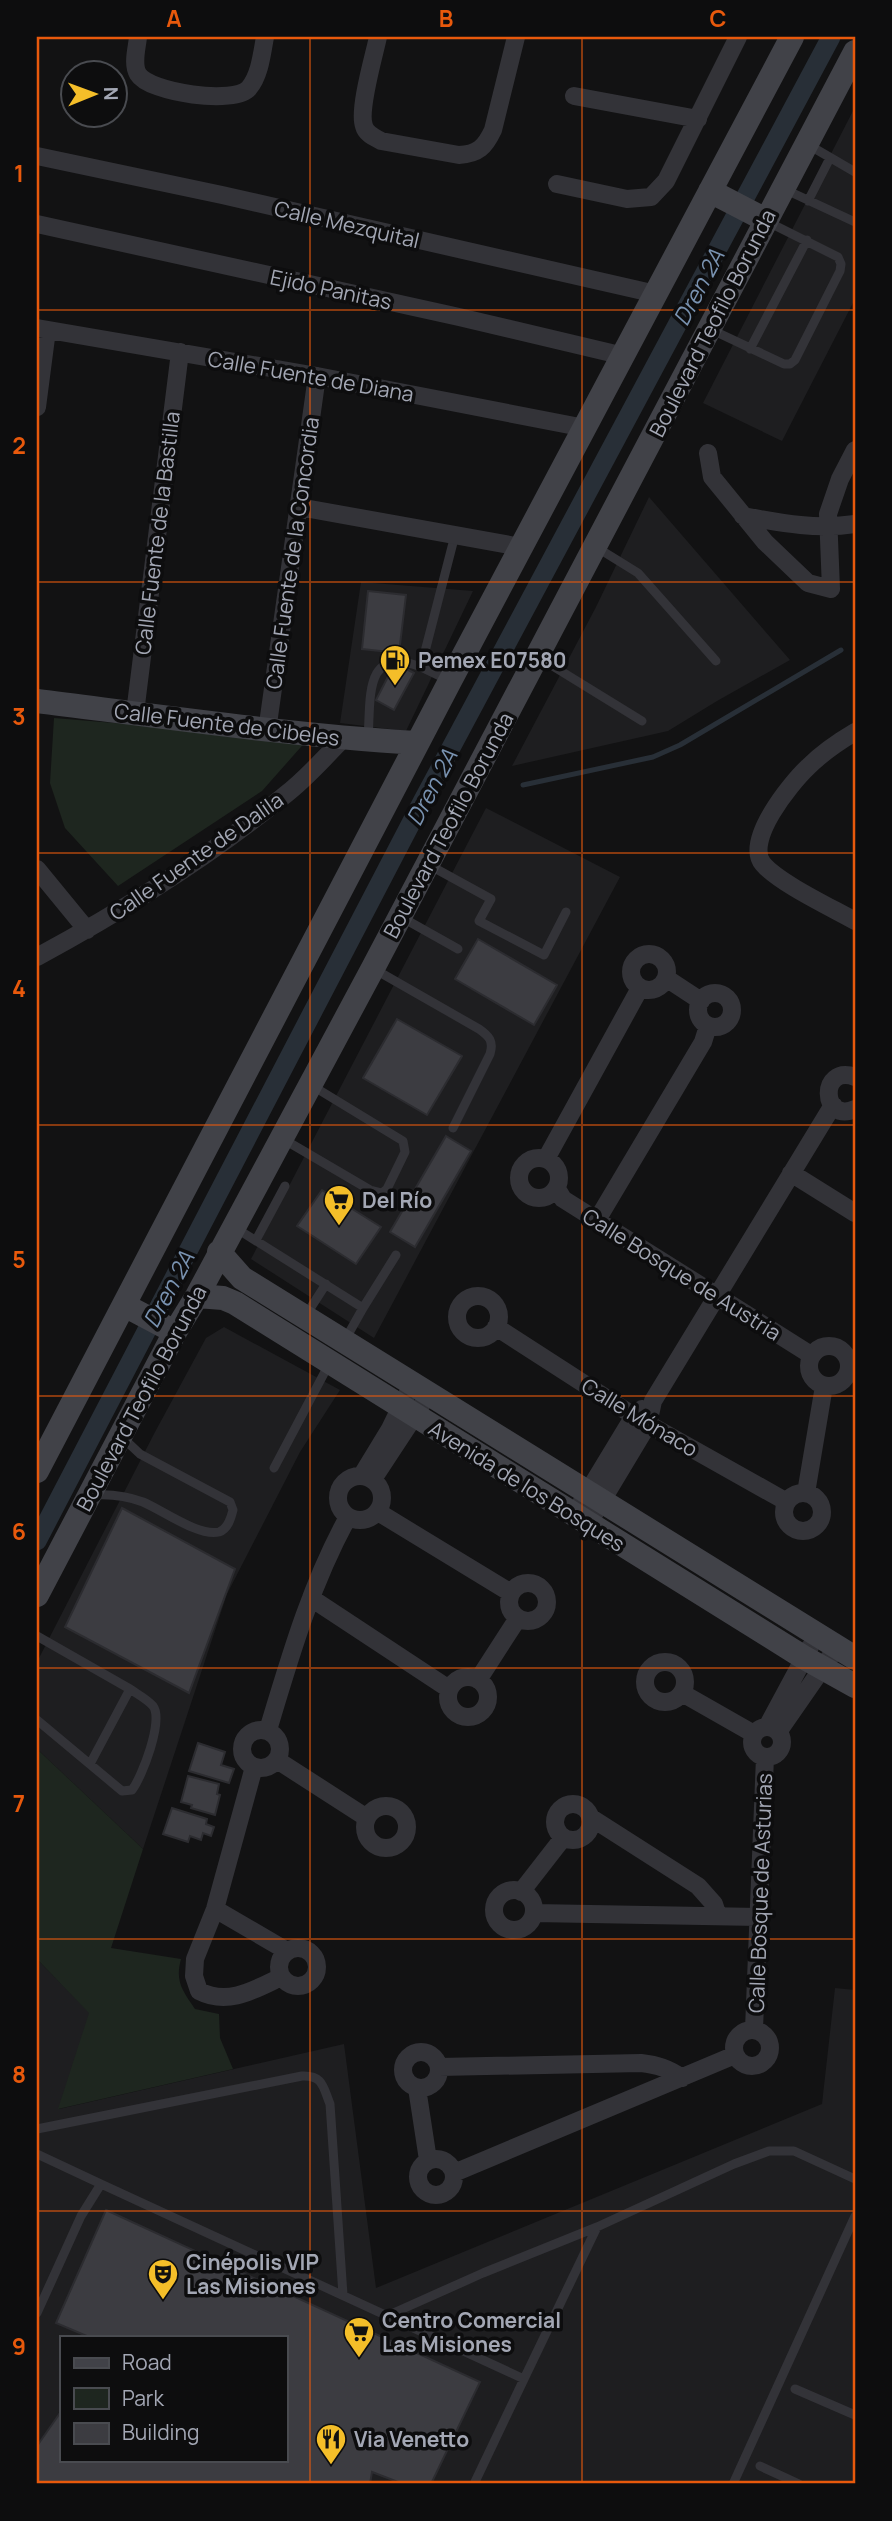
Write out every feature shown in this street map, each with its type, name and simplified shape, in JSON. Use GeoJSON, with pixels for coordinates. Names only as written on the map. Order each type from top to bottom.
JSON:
{"type":"FeatureCollection","features":[{"type":"Feature","properties":{"kind":"main road"},"geometry":{"type":"LineString","coordinates":[[37,1471],[131,1309],[190,1174],[656,294],[717,195],[792,37]]}},
{"type":"Feature","properties":{"kind":"main road","name":"Boulevard Teofilo Borunda"},"geometry":{"type":"LineString","coordinates":[[37,1595],[121,1436],[169,1329],[197,1296],[710,329],[760,217],[782,188],[855,52]]}},
{"type":"Feature","properties":{"kind":"main road"},"geometry":{"type":"LineString","coordinates":[[717,195],[760,217]]}},
{"type":"Feature","properties":{"kind":"main road","name":"Calle Fuente de Cibeles"},"geometry":{"type":"LineString","coordinates":[[37,701],[267,731],[417,743]]}},
{"type":"Feature","properties":{"kind":"main road","name":"Avenida de los Bosques"},"geometry":{"type":"LineString","coordinates":[[219,1252],[242,1278],[304,1318],[837,1647]]}},
{"type":"Feature","properties":{"kind":"main road","name":"Avenida de los Bosques"},"geometry":{"type":"LineString","coordinates":[[197,1296],[223,1298],[234,1303],[330,1363],[402,1418],[581,1519],[813,1663],[855,1686]]}},
{"type":"Feature","properties":{"kind":"main road"},"geometry":{"type":"LineString","coordinates":[[131,1309],[169,1329]]}},
{"type":"Feature","properties":{"kind":"street"},"geometry":{"type":"LineString","coordinates":[[138,37],[136,68],[140,77],[151,86],[178,92],[231,97],[243,94],[249,89],[255,78],[265,37]]}},
{"type":"Feature","properties":{"kind":"street"},"geometry":{"type":"LineString","coordinates":[[379,37],[364,104],[364,127],[369,135],[381,141],[471,155],[481,150],[488,141],[516,37]]}},
{"type":"Feature","properties":{"kind":"street"},"geometry":{"type":"LineString","coordinates":[[557,184],[627,199],[651,197],[666,181],[738,37]]}},
{"type":"Feature","properties":{"kind":"street"},"geometry":{"type":"LineString","coordinates":[[575,96],[698,119]]}},
{"type":"Feature","properties":{"kind":"street","name":"Calle Mezquital"},"geometry":{"type":"LineString","coordinates":[[37,156],[222,195],[656,294]]}},
{"type":"Feature","properties":{"kind":"street","name":"Ejido Panitas"},"geometry":{"type":"LineString","coordinates":[[37,225],[624,356]]}},
{"type":"Feature","properties":{"kind":"street"},"geometry":{"type":"LineString","coordinates":[[37,407],[42,329]]}},
{"type":"Feature","properties":{"kind":"street","name":"Calle Fuente de Diana"},"geometry":{"type":"LineString","coordinates":[[42,329],[317,376],[585,428]]}},
{"type":"Feature","properties":{"kind":"street","name":"Calle Fuente de la Bastilla"},"geometry":{"type":"LineString","coordinates":[[135,713],[180,352]]}},
{"type":"Feature","properties":{"kind":"street","name":"Calle Fuente de la Concordia"},"geometry":{"type":"LineString","coordinates":[[267,731],[317,376]]}},
{"type":"Feature","properties":{"kind":"street"},"geometry":{"type":"LineString","coordinates":[[708,453],[712,477],[765,542],[808,583],[831,589],[827,527],[832,499],[855,450]]}},
{"type":"Feature","properties":{"kind":"street"},"geometry":{"type":"LineString","coordinates":[[299,507],[521,547]]}},
{"type":"Feature","properties":{"kind":"street"},"geometry":{"type":"LineString","coordinates":[[743,516],[827,527],[855,524]]}},
{"type":"Feature","properties":{"kind":"street"},"geometry":{"type":"LineString","coordinates":[[855,732],[831,747],[805,769],[760,835],[758,852],[772,872],[813,899],[855,921]]}},
{"type":"Feature","properties":{"kind":"street","name":"Calle Fuente de Dalila"},"geometry":{"type":"LineString","coordinates":[[37,957],[151,892],[224,841],[287,794],[343,739]]}},
{"type":"Feature","properties":{"kind":"street"},"geometry":{"type":"LineString","coordinates":[[37,869],[88,930]]}},
{"type":"Feature","properties":{"kind":"street"},"geometry":{"type":"LineString","coordinates":[[643,955],[659,957],[666,967],[666,978],[655,989],[640,988],[631,973],[634,962],[643,955]]}},
{"type":"Feature","properties":{"kind":"street"},"geometry":{"type":"LineString","coordinates":[[666,978],[701,1001]]}},
{"type":"Feature","properties":{"kind":"street"},"geometry":{"type":"LineString","coordinates":[[546,1159],[640,988]]}},
{"type":"Feature","properties":{"kind":"street"},"geometry":{"type":"LineString","coordinates":[[715,994],[725,997],[732,1011],[728,1021],[719,1027],[708,1026],[700,1018],[701,1001],[715,994]]}},
{"type":"Feature","properties":{"kind":"street"},"geometry":{"type":"LineString","coordinates":[[597,1220],[704,1042],[708,1026]]}},
{"type":"Feature","properties":{"kind":"street"},"geometry":{"type":"LineString","coordinates":[[855,1077],[845,1074],[839,1076],[831,1083],[828,1094],[833,1105],[841,1111],[855,1109]]}},
{"type":"Feature","properties":{"kind":"street"},"geometry":{"type":"LineString","coordinates":[[581,1519],[833,1105]]}},
{"type":"Feature","properties":{"kind":"street"},"geometry":{"type":"LineString","coordinates":[[535,1158],[546,1159],[556,1167],[559,1173],[557,1189],[548,1197],[535,1198],[524,1191],[520,1185],[519,1174],[526,1162],[535,1158]]}},
{"type":"Feature","properties":{"kind":"street"},"geometry":{"type":"LineString","coordinates":[[791,1173],[855,1213]]}},
{"type":"Feature","properties":{"kind":"street","name":"Calle Bosque de Austria"},"geometry":{"type":"LineString","coordinates":[[557,1189],[564,1199],[811,1355]]}},
{"type":"Feature","properties":{"kind":"street","name":"Calle Mónaco"},"geometry":{"type":"LineString","coordinates":[[496,1327],[641,1420],[787,1502]]}},
{"type":"Feature","properties":{"kind":"street"},"geometry":{"type":"LineString","coordinates":[[821,1346],[835,1346],[845,1354],[848,1361],[847,1374],[843,1380],[831,1386],[824,1386],[812,1377],[808,1370],[811,1355],[821,1346]]}},
{"type":"Feature","properties":{"kind":"street"},"geometry":{"type":"LineString","coordinates":[[806,1493],[824,1386]]}},
{"type":"Feature","properties":{"kind":"street"},"geometry":{"type":"LineString","coordinates":[[367,1477],[420,1389]]}},
{"type":"Feature","properties":{"kind":"street"},"geometry":{"type":"LineString","coordinates":[[367,1477],[402,1418]]}},
{"type":"Feature","properties":{"kind":"street"},"geometry":{"type":"LineString","coordinates":[[367,1477],[383,1494],[379,1512],[368,1520],[361,1521],[348,1517],[339,1506],[339,1491],[348,1479],[367,1477]]}},
{"type":"Feature","properties":{"kind":"street"},"geometry":{"type":"LineString","coordinates":[[806,1493],[818,1499],[821,1519],[812,1529],[798,1530],[787,1522],[784,1509],[795,1494],[806,1493]]}},
{"type":"Feature","properties":{"kind":"street"},"geometry":{"type":"LineString","coordinates":[[379,1512],[511,1592]]}},
{"type":"Feature","properties":{"kind":"street"},"geometry":{"type":"LineString","coordinates":[[268,1730],[311,1598],[332,1546],[348,1517]]}},
{"type":"Feature","properties":{"kind":"street"},"geometry":{"type":"LineString","coordinates":[[521,1584],[535,1584],[544,1593],[546,1600],[542,1613],[538,1617],[525,1620],[518,1618],[509,1604],[511,1592],[521,1584]]}},
{"type":"Feature","properties":{"kind":"street"},"geometry":{"type":"LineString","coordinates":[[311,1598],[449,1689]]}},
{"type":"Feature","properties":{"kind":"street"},"geometry":{"type":"LineString","coordinates":[[478,1680],[518,1618]]}},
{"type":"Feature","properties":{"kind":"street"},"geometry":{"type":"LineString","coordinates":[[682,1693],[767,1731],[781,1737],[777,1754],[765,1758],[753,1749],[767,1731],[813,1663],[837,1647]]}},
{"type":"Feature","properties":{"kind":"street"},"geometry":{"type":"LineString","coordinates":[[462,1678],[478,1680],[487,1691],[488,1698],[482,1711],[477,1715],[463,1717],[456,1714],[449,1702],[449,1689],[462,1678]]}},
{"type":"Feature","properties":{"kind":"street"},"geometry":{"type":"LineString","coordinates":[[255,1730],[268,1730],[281,1748],[277,1760],[267,1768],[254,1767],[243,1756],[243,1742],[255,1730]]}},
{"type":"Feature","properties":{"kind":"street","name":"Calle Bosque de Asturias"},"geometry":{"type":"LineString","coordinates":[[754,2029],[765,1758]]}},
{"type":"Feature","properties":{"kind":"street"},"geometry":{"type":"LineString","coordinates":[[277,1760],[367,1818]]}},
{"type":"Feature","properties":{"kind":"street"},"geometry":{"type":"LineString","coordinates":[[254,1767],[215,1909],[195,1959],[194,1976],[199,1991],[212,1997],[228,1998],[251,1992],[281,1977]]}},
{"type":"Feature","properties":{"kind":"street"},"geometry":{"type":"LineString","coordinates":[[590,1817],[590,1828],[583,1837],[573,1840],[563,1838],[555,1823],[558,1812],[567,1805],[584,1808],[590,1817],[698,1886],[714,1904],[718,1916]]}},
{"type":"Feature","properties":{"kind":"street"},"geometry":{"type":"LineString","coordinates":[[521,1892],[563,1838]]}},
{"type":"Feature","properties":{"kind":"street"},"geometry":{"type":"LineString","coordinates":[[508,1891],[521,1892],[531,1899],[534,1913],[528,1924],[517,1930],[504,1928],[499,1924],[495,1912],[498,1899],[508,1891]]}},
{"type":"Feature","properties":{"kind":"street"},"geometry":{"type":"LineString","coordinates":[[215,1909],[287,1951]]}},
{"type":"Feature","properties":{"kind":"street"},"geometry":{"type":"LineString","coordinates":[[534,1913],[759,1917]]}},
{"type":"Feature","properties":{"kind":"street"},"geometry":{"type":"LineString","coordinates":[[301,1948],[313,1955],[317,1962],[316,1976],[312,1982],[299,1987],[291,1986],[281,1977],[279,1962],[287,1951],[301,1948]]}},
{"type":"Feature","properties":{"kind":"street"},"geometry":{"type":"LineString","coordinates":[[754,2029],[768,2039],[770,2049],[766,2059],[752,2067],[741,2064],[735,2055],[733,2044],[739,2034],[754,2029]]}},
{"type":"Feature","properties":{"kind":"street"},"geometry":{"type":"LineString","coordinates":[[417,2088],[432,2083],[439,2067],[434,2057],[418,2051],[408,2056],[402,2071],[407,2081],[417,2088],[428,2160]]}},
{"type":"Feature","properties":{"kind":"street"},"geometry":{"type":"LineString","coordinates":[[454,2173],[735,2055]]}},
{"type":"Feature","properties":{"kind":"street"},"geometry":{"type":"LineString","coordinates":[[439,2067],[641,2063],[670,2070],[682,2078]]}},
{"type":"Feature","properties":{"kind":"street"},"geometry":{"type":"LineString","coordinates":[[428,2160],[441,2160],[451,2167],[454,2173],[448,2191],[437,2196],[420,2188],[417,2175],[428,2160]]}},
{"type":"Feature","properties":{"kind":"lane"},"geometry":{"type":"LineString","coordinates":[[805,144],[855,172]]}},
{"type":"Feature","properties":{"kind":"lane"},"geometry":{"type":"LineString","coordinates":[[808,201],[830,158]]}},
{"type":"Feature","properties":{"kind":"lane"},"geometry":{"type":"LineString","coordinates":[[782,188],[855,222]]}},
{"type":"Feature","properties":{"kind":"lane"},"geometry":{"type":"LineString","coordinates":[[710,329],[784,364],[790,364],[840,271],[838,257],[760,217]]}},
{"type":"Feature","properties":{"kind":"lane"},"geometry":{"type":"LineString","coordinates":[[750,349],[807,240]]}},
{"type":"Feature","properties":{"kind":"lane"},"geometry":{"type":"LineString","coordinates":[[421,667],[455,535]]}},
{"type":"Feature","properties":{"kind":"lane"},"geometry":{"type":"LineString","coordinates":[[595,546],[638,573],[716,662]]}},
{"type":"Feature","properties":{"kind":"lane"},"geometry":{"type":"LineString","coordinates":[[537,656],[642,721]]}},
{"type":"Feature","properties":{"kind":"lane"},"geometry":{"type":"LineString","coordinates":[[368,740],[372,684],[377,670],[383,664],[402,661],[450,681]]}},
{"type":"Feature","properties":{"kind":"lane"},"geometry":{"type":"LineString","coordinates":[[427,864],[491,899],[480,921],[544,955],[566,912]]}},
{"type":"Feature","properties":{"kind":"lane"},"geometry":{"type":"LineString","coordinates":[[400,916],[458,949]]}},
{"type":"Feature","properties":{"kind":"lane"},"geometry":{"type":"LineString","coordinates":[[373,968],[479,1029],[491,1040],[490,1054],[453,1128]]}},
{"type":"Feature","properties":{"kind":"lane"},"geometry":{"type":"LineString","coordinates":[[281,1138],[370,1190],[382,1193],[387,1189],[405,1153],[403,1141],[310,1084]]}},
{"type":"Feature","properties":{"kind":"lane"},"geometry":{"type":"LineString","coordinates":[[256,1240],[285,1186]]}},
{"type":"Feature","properties":{"kind":"lane"},"geometry":{"type":"LineString","coordinates":[[250,1195],[274,1207]]}},
{"type":"Feature","properties":{"kind":"lane"},"geometry":{"type":"LineString","coordinates":[[232,1227],[363,1308]]}},
{"type":"Feature","properties":{"kind":"lane"},"geometry":{"type":"LineString","coordinates":[[344,1342],[396,1255]]}},
{"type":"Feature","properties":{"kind":"lane"},"geometry":{"type":"LineString","coordinates":[[291,1339],[326,1284]]}},
{"type":"Feature","properties":{"kind":"lane"},"geometry":{"type":"LineString","coordinates":[[274,1468],[330,1363]]}},
{"type":"Feature","properties":{"kind":"lane"},"geometry":{"type":"LineString","coordinates":[[89,1495],[110,1494],[142,1502],[203,1531],[217,1533],[225,1529],[230,1520],[233,1510],[230,1502],[140,1454],[121,1436]]}},
{"type":"Feature","properties":{"kind":"lane"},"geometry":{"type":"LineString","coordinates":[[37,1636],[130,1689],[154,1706],[156,1713],[153,1740],[137,1784],[131,1790],[122,1791],[37,1720]]}},
{"type":"Feature","properties":{"kind":"lane"},"geometry":{"type":"LineString","coordinates":[[90,1764],[130,1689]]}},
{"type":"Feature","properties":{"kind":"lane"},"geometry":{"type":"LineString","coordinates":[[37,2129],[302,2076],[315,2076],[321,2082],[330,2104],[343,2295]]}},
{"type":"Feature","properties":{"kind":"lane"},"geometry":{"type":"LineString","coordinates":[[388,2315],[769,2151],[794,2151],[855,2179]]}},
{"type":"Feature","properties":{"kind":"lane"},"geometry":{"type":"LineString","coordinates":[[37,2154],[524,2379]]}},
{"type":"Feature","properties":{"kind":"lane"},"geometry":{"type":"LineString","coordinates":[[37,2313],[82,2216],[101,2184]]}},
{"type":"Feature","properties":{"kind":"lane"},"geometry":{"type":"LineString","coordinates":[[733,2484],[855,2216]]}},
{"type":"Feature","properties":{"kind":"lane"},"geometry":{"type":"LineString","coordinates":[[474,2484],[597,2227]]}},
{"type":"Feature","properties":{"kind":"lane"},"geometry":{"type":"LineString","coordinates":[[795,2389],[855,2415]]}},
{"type":"Feature","properties":{"kind":"lane"},"geometry":{"type":"LineString","coordinates":[[760,2466],[799,2484]]}},
{"type":"Feature","properties":{"kind":"shaded area"},"geometry":{"type":"Polygon","coordinates":[[[855,107],[855,299],[782,441],[703,403],[855,107]]]}},
{"type":"Feature","properties":{"kind":"shaded area"},"geometry":{"type":"Polygon","coordinates":[[[649,497],[790,660],[668,731],[512,766],[596,607],[649,497]]]}},
{"type":"Feature","properties":{"kind":"shaded area"},"geometry":{"type":"Polygon","coordinates":[[[361,582],[473,591],[406,731],[340,723],[361,582]]]}},
{"type":"Feature","properties":{"kind":"shaded area"},"geometry":{"type":"Polygon","coordinates":[[[486,808],[620,877],[374,1338],[251,1259],[486,808]]]}},
{"type":"Feature","properties":{"kind":"shaded area"},"geometry":{"type":"Polygon","coordinates":[[[224,1327],[340,1390],[300,1452],[227,1594],[143,1849],[37,1749],[37,1662],[206,1338],[224,1327]]]}},
{"type":"Feature","properties":{"kind":"shaded area"},"geometry":{"type":"Polygon","coordinates":[[[37,1959],[90,2013],[59,2109],[344,2044],[376,2288],[822,2104],[835,1988],[855,1990],[855,2484],[37,2484],[37,1959]]]}},
{"type":"Feature","properties":{"kind":"green space"},"geometry":{"type":"Polygon","coordinates":[[[54,718],[308,739],[262,791],[118,886],[65,828],[50,783],[54,718]]]}},
{"type":"Feature","properties":{"kind":"green space"},"geometry":{"type":"Polygon","coordinates":[[[37,1749],[143,1849],[111,1948],[181,1959],[179,1979],[183,1991],[195,2009],[219,2014],[220,2038],[233,2069],[58,2109],[89,2013],[37,1959],[37,1749]]]}},
{"type":"Feature","properties":{"kind":"building"},"geometry":{"type":"Polygon","coordinates":[[[368,591],[406,595],[399,653],[362,649],[368,591]]]}},
{"type":"Feature","properties":{"kind":"building","name":"Pemex E07580"},"geometry":{"type":"Polygon","coordinates":[[[395,663],[414,673],[394,710],[376,700],[395,663]]]}},
{"type":"Feature","properties":{"kind":"building"},"geometry":{"type":"Polygon","coordinates":[[[478,939],[557,985],[534,1025],[455,979],[478,939]]]}},
{"type":"Feature","properties":{"kind":"building"},"geometry":{"type":"Polygon","coordinates":[[[397,1019],[462,1056],[427,1115],[363,1078],[397,1019]]]}},
{"type":"Feature","properties":{"kind":"building"},"geometry":{"type":"Polygon","coordinates":[[[446,1136],[471,1151],[415,1247],[390,1232],[446,1136]]]}},
{"type":"Feature","properties":{"kind":"building","name":"Del Río"},"geometry":{"type":"Polygon","coordinates":[[[322,1190],[381,1227],[356,1264],[297,1226],[322,1190]]]}},
{"type":"Feature","properties":{"kind":"building"},"geometry":{"type":"Polygon","coordinates":[[[122,1508],[235,1569],[189,1693],[65,1627],[122,1508]]]}},
{"type":"Feature","properties":{"kind":"building"},"geometry":{"type":"Polygon","coordinates":[[[198,1743],[225,1752],[221,1765],[234,1769],[229,1783],[189,1771],[198,1743]]]}},
{"type":"Feature","properties":{"kind":"building"},"geometry":{"type":"Polygon","coordinates":[[[188,1776],[219,1784],[217,1794],[220,1795],[215,1815],[181,1802],[188,1776]]]}},
{"type":"Feature","properties":{"kind":"building"},"geometry":{"type":"Polygon","coordinates":[[[172,1808],[207,1819],[206,1824],[214,1827],[211,1836],[203,1833],[201,1840],[190,1836],[188,1842],[163,1834],[172,1808]]]}},
{"type":"Feature","properties":{"kind":"building","name":"Centro Comercial Las Misiones"},"geometry":{"type":"Polygon","coordinates":[[[106,2210],[480,2382],[431,2484],[403,2484],[372,2472],[370,2484],[37,2484],[37,2446],[60,2413],[60,2462],[287,2462],[287,2336],[87,2336],[56,2323],[106,2210]]]}},
{"type":"Feature","properties":{"kind":"waterway","name":"Dren 2A"},"geometry":{"type":"LineString","coordinates":[[37,1541],[422,802],[831,37]]}},
{"type":"Feature","properties":{"kind":"waterway"},"geometry":{"type":"LineString","coordinates":[[523,785],[653,757],[680,745],[841,650]]}},
{"type":"Feature","properties":{"kind":"place","name":"Pemex E07580"},"geometry":{"type":"Point","coordinates":[395,687]}},
{"type":"Feature","properties":{"kind":"place","name":"Del Río"},"geometry":{"type":"Point","coordinates":[339,1227]}},
{"type":"Feature","properties":{"kind":"place","name":"Cinépolis VIP Las Misiones"},"geometry":{"type":"Point","coordinates":[163,2301]}},
{"type":"Feature","properties":{"kind":"place","name":"Centro Comercial Las Misiones"},"geometry":{"type":"Point","coordinates":[359,2359]}},
{"type":"Feature","properties":{"kind":"place","name":"Via Venetto"},"geometry":{"type":"Point","coordinates":[331,2466]}}]}
